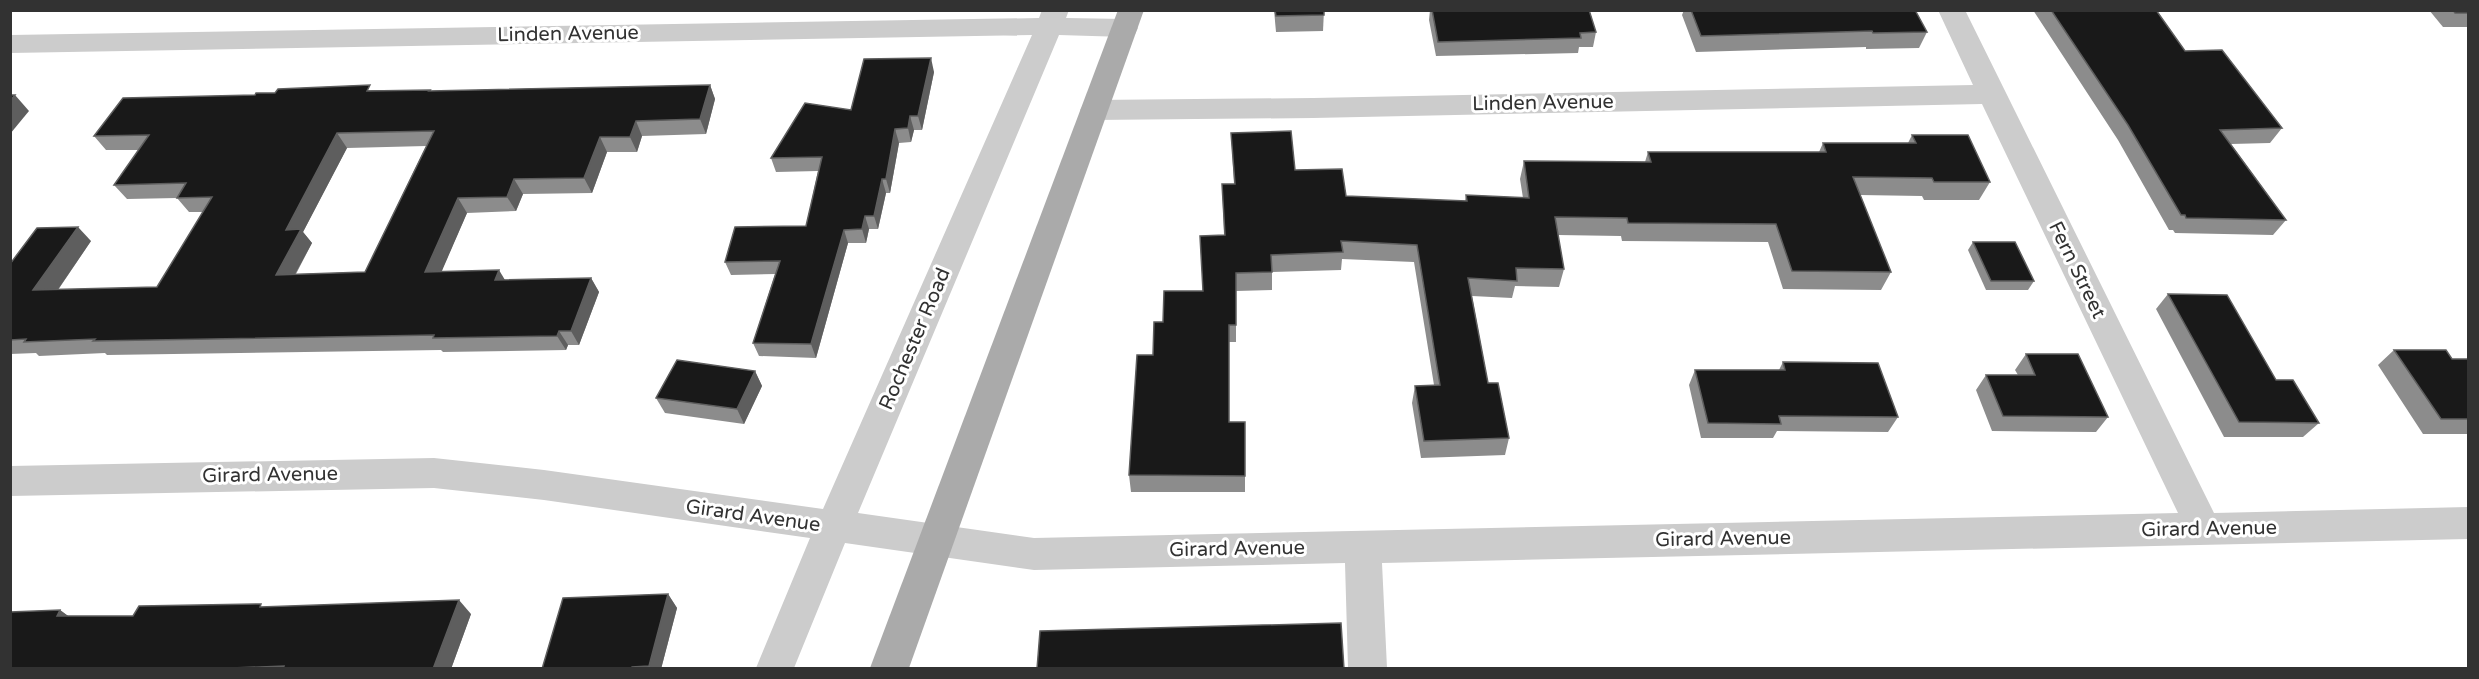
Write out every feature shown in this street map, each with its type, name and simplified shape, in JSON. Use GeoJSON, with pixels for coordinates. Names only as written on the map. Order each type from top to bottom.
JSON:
{"type":"FeatureCollection","features":[{"type":"Feature","properties":{"kind":"main road"},"geometry":{"type":"LineString","coordinates":[[889,669],[1128,19]]}},
{"type":"Feature","properties":{"kind":"street","name":"Fern Street"},"geometry":{"type":"LineString","coordinates":[[1952,10],[2204,530]]}},
{"type":"Feature","properties":{"kind":"street","name":"Linden Avenue"},"geometry":{"type":"LineString","coordinates":[[10,44],[1053,18],[1128,19]]}},
{"type":"Feature","properties":{"kind":"street","name":"Rochester Road"},"geometry":{"type":"LineString","coordinates":[[775,669],[833,528],[1053,18]]}},
{"type":"Feature","properties":{"kind":"street","name":"Linden Avenue"},"geometry":{"type":"LineString","coordinates":[[1094,110],[1313,108],[1992,94]]}},
{"type":"Feature","properties":{"kind":"street","name":"Girard Avenue"},"geometry":{"type":"LineString","coordinates":[[10,481],[434,473],[532,484],[833,528],[936,539],[1034,554],[2469,524]]}},
{"type":"Feature","properties":{"kind":"street"},"geometry":{"type":"LineString","coordinates":[[1363,546],[1368,669]]}},
{"type":"Feature","properties":{"kind":"building"},"geometry":{"type":"Polygon","coordinates":[[[1275,10],[1324,10],[1324,15],[1276,16],[1275,10]]]}},
{"type":"Feature","properties":{"kind":"building"},"geometry":{"type":"Polygon","coordinates":[[[1432,10],[1589,10],[1596,32],[1580,33],[1581,38],[1438,42],[1432,10]]]}},
{"type":"Feature","properties":{"kind":"building"},"geometry":{"type":"Polygon","coordinates":[[[1691,10],[1915,10],[1927,32],[1873,33],[1872,31],[1701,36],[1691,10]]]}},
{"type":"Feature","properties":{"kind":"building"},"geometry":{"type":"Polygon","coordinates":[[[2051,10],[2156,10],[2185,51],[2222,50],[2282,128],[2220,130],[2286,220],[2186,218],[2185,215],[2181,215],[2128,125],[2051,10]]]}},
{"type":"Feature","properties":{"kind":"building"},"geometry":{"type":"Polygon","coordinates":[[[2453,10],[2469,10],[2469,13],[2455,13],[2453,10]]]}},
{"type":"Feature","properties":{"kind":"building"},"geometry":{"type":"Polygon","coordinates":[[[931,58],[918,116],[910,116],[908,128],[895,129],[886,179],[882,179],[874,216],[865,216],[862,229],[844,230],[811,344],[753,343],[780,261],[725,262],[735,227],[806,226],[822,157],[771,158],[805,103],[851,110],[864,59],[931,58]]]}},
{"type":"Feature","properties":{"kind":"building"},"geometry":{"type":"Polygon","coordinates":[[[370,85],[367,91],[429,91],[710,85],[700,119],[636,121],[630,137],[600,137],[584,178],[514,179],[507,197],[458,198],[425,272],[499,270],[495,280],[591,278],[571,331],[559,331],[557,336],[433,338],[434,335],[24,342],[26,339],[10,340],[10,264],[37,228],[78,227],[33,290],[157,287],[212,197],[177,198],[186,183],[114,185],[149,135],[94,136],[123,98],[255,95],[256,93],[275,93],[278,89],[370,85]],[[434,131],[337,133],[286,230],[301,229],[276,275],[365,272],[434,131]]]}},
{"type":"Feature","properties":{"kind":"building"},"geometry":{"type":"Polygon","coordinates":[[[1291,131],[1295,170],[1342,169],[1346,196],[1467,201],[1466,195],[1529,198],[1524,161],[1651,162],[1648,152],[1826,152],[1823,143],[1916,143],[1912,135],[1968,135],[1990,182],[1934,182],[1932,178],[1853,177],[1891,272],[1792,271],[1776,224],[1628,223],[1627,218],[1555,217],[1564,269],[1516,268],[1517,281],[1468,278],[1488,383],[1498,383],[1509,438],[1424,441],[1415,386],[1440,385],[1417,245],[1341,241],[1343,252],[1271,255],[1272,272],[1236,273],[1236,325],[1229,325],[1229,422],[1245,422],[1245,476],[1129,475],[1137,355],[1153,355],[1154,322],[1163,322],[1164,291],[1203,291],[1200,236],[1225,235],[1222,184],[1235,184],[1231,133],[1291,131]]]}},
{"type":"Feature","properties":{"kind":"building"},"geometry":{"type":"Polygon","coordinates":[[[1973,242],[2015,242],[2034,281],[1991,281],[1973,242]]]}},
{"type":"Feature","properties":{"kind":"building"},"geometry":{"type":"Polygon","coordinates":[[[2168,294],[2227,295],[2276,380],[2293,380],[2319,423],[2239,422],[2168,294]]]}},
{"type":"Feature","properties":{"kind":"building"},"geometry":{"type":"Polygon","coordinates":[[[2394,350],[2446,350],[2452,359],[2469,359],[2469,419],[2441,419],[2394,350]]]}},
{"type":"Feature","properties":{"kind":"building"},"geometry":{"type":"Polygon","coordinates":[[[2026,354],[2078,354],[2108,417],[2003,416],[1986,375],[2035,375],[2026,354]]]}},
{"type":"Feature","properties":{"kind":"building"},"geometry":{"type":"Polygon","coordinates":[[[677,360],[755,371],[737,409],[656,398],[677,360]]]}},
{"type":"Feature","properties":{"kind":"building"},"geometry":{"type":"Polygon","coordinates":[[[1783,362],[1878,363],[1898,417],[1779,416],[1781,424],[1708,423],[1695,370],[1785,370],[1783,362]]]}},
{"type":"Feature","properties":{"kind":"building"},"geometry":{"type":"Polygon","coordinates":[[[668,594],[649,666],[632,667],[631,669],[542,669],[563,598],[668,594]]]}},
{"type":"Feature","properties":{"kind":"building"},"geometry":{"type":"Polygon","coordinates":[[[459,600],[433,669],[283,669],[284,666],[207,669],[10,669],[10,612],[60,610],[57,616],[133,616],[139,606],[261,604],[260,607],[459,600]]]}},
{"type":"Feature","properties":{"kind":"building"},"geometry":{"type":"Polygon","coordinates":[[[1341,623],[1344,669],[1037,669],[1040,631],[1341,623]]]}}]}
